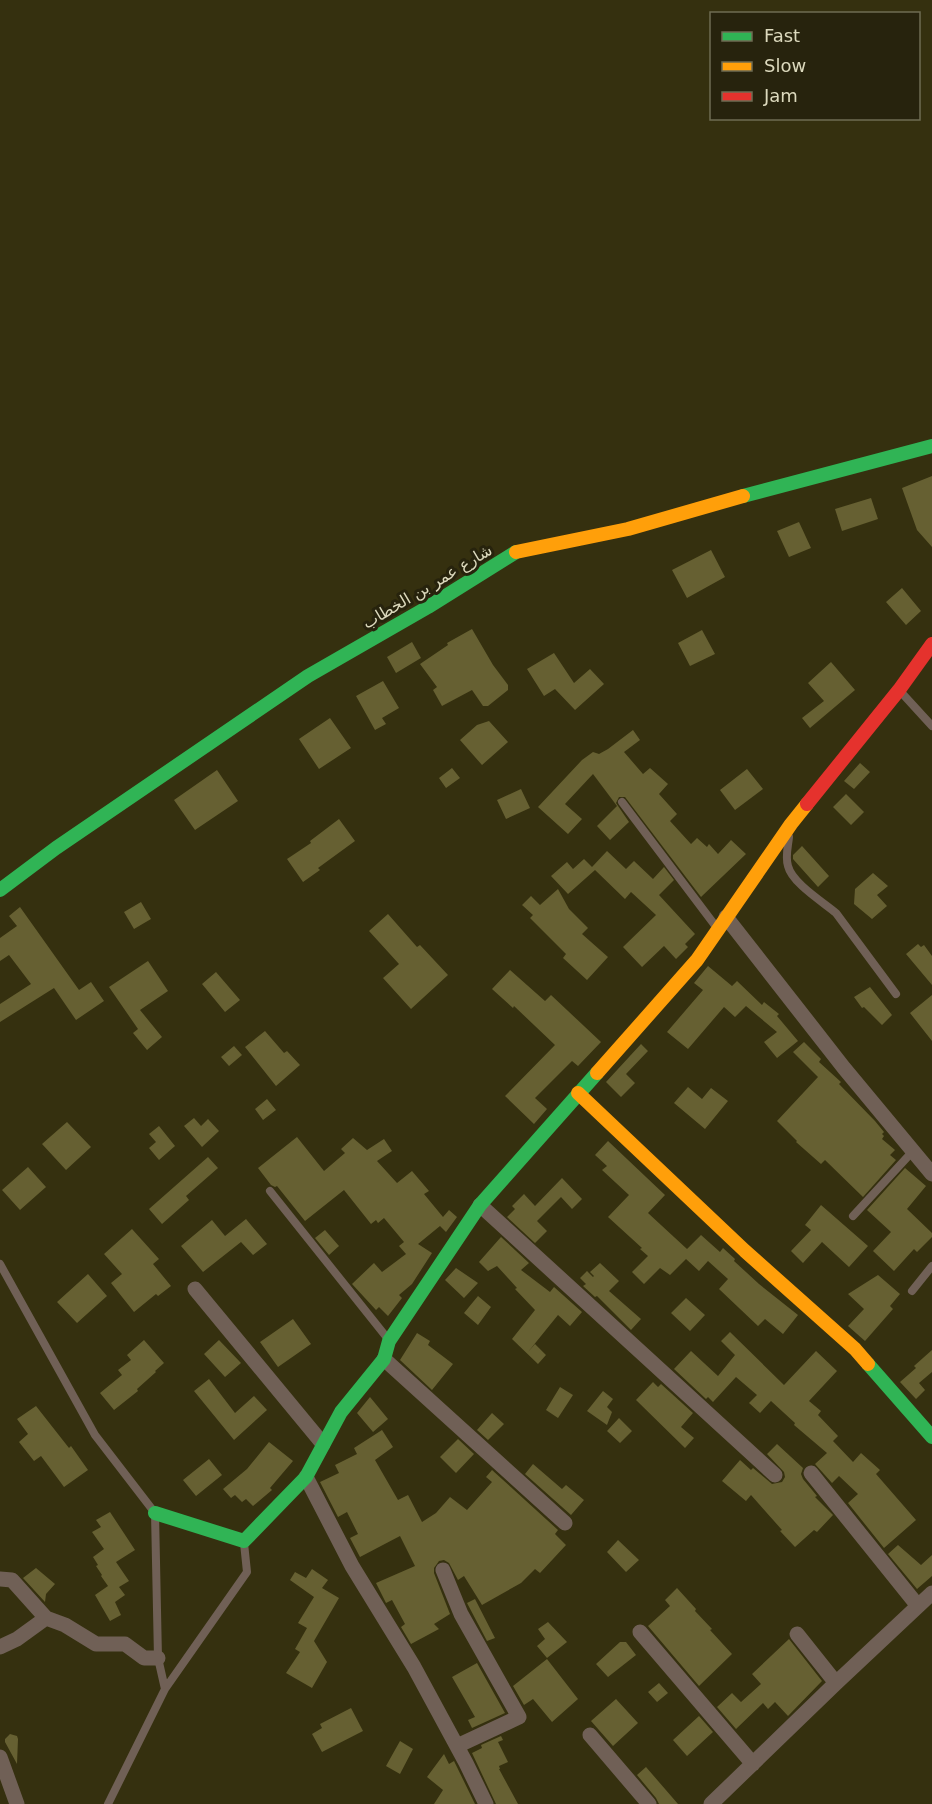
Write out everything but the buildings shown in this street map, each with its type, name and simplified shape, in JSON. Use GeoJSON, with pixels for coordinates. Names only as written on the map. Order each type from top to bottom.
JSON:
{"type":"FeatureCollection","features":[{"type":"Feature","properties":{"kind":"street","name":"شارع عمر بن الخطاب"},"geometry":{"type":"LineString","coordinates":[[0,890],[56,848],[308,676],[428,607],[518,550],[628,529],[826,473],[932,446]]}},
{"type":"Feature","properties":{"kind":"street"},"geometry":{"type":"LineString","coordinates":[[155,1514],[244,1541],[306,1477],[341,1412],[384,1359],[389,1341],[480,1205],[697,960],[791,824],[899,690],[932,644]]}},
{"type":"Feature","properties":{"kind":"street"},"geometry":{"type":"LineString","coordinates":[[722,923],[932,1174]]}},
{"type":"Feature","properties":{"kind":"street"},"geometry":{"type":"LineString","coordinates":[[578,1094],[855,1349],[932,1437]]}},
{"type":"Feature","properties":{"kind":"street"},"geometry":{"type":"LineString","coordinates":[[480,1205],[775,1475]]}},
{"type":"Feature","properties":{"kind":"street"},"geometry":{"type":"LineString","coordinates":[[195,1289],[323,1444]]}},
{"type":"Feature","properties":{"kind":"street"},"geometry":{"type":"LineString","coordinates":[[384,1359],[565,1522]]}},
{"type":"Feature","properties":{"kind":"street"},"geometry":{"type":"LineString","coordinates":[[811,1473],[918,1606]]}},
{"type":"Feature","properties":{"kind":"street"},"geometry":{"type":"LineString","coordinates":[[306,1477],[352,1566],[414,1667],[486,1804]]}},
{"type":"Feature","properties":{"kind":"street"},"geometry":{"type":"LineString","coordinates":[[443,1569],[461,1614],[519,1717],[457,1746]]}},
{"type":"Feature","properties":{"kind":"street"},"geometry":{"type":"LineString","coordinates":[[0,1579],[12,1580],[46,1618],[65,1625],[96,1644],[125,1644],[144,1658],[158,1658]]}},
{"type":"Feature","properties":{"kind":"street"},"geometry":{"type":"LineString","coordinates":[[711,1804],[932,1593]]}},
{"type":"Feature","properties":{"kind":"street"},"geometry":{"type":"LineString","coordinates":[[0,1647],[17,1639],[46,1618]]}},
{"type":"Feature","properties":{"kind":"street"},"geometry":{"type":"LineString","coordinates":[[640,1632],[753,1764]]}},
{"type":"Feature","properties":{"kind":"street"},"geometry":{"type":"LineString","coordinates":[[796,1634],[836,1683]]}},
{"type":"Feature","properties":{"kind":"street"},"geometry":{"type":"LineString","coordinates":[[590,1735],[649,1804]]}},
{"type":"Feature","properties":{"kind":"street"},"geometry":{"type":"LineString","coordinates":[[0,1757],[17,1804]]}},
{"type":"Feature","properties":{"kind":"lane"},"geometry":{"type":"LineString","coordinates":[[899,690],[932,726]]}},
{"type":"Feature","properties":{"kind":"lane"},"geometry":{"type":"LineString","coordinates":[[622,802],[722,923]]}},
{"type":"Feature","properties":{"kind":"lane"},"geometry":{"type":"LineString","coordinates":[[791,824],[786,857],[788,869],[814,898],[836,913],[896,994]]}},
{"type":"Feature","properties":{"kind":"lane"},"geometry":{"type":"LineString","coordinates":[[853,1216],[913,1151]]}},
{"type":"Feature","properties":{"kind":"lane"},"geometry":{"type":"LineString","coordinates":[[270,1191],[389,1341]]}},
{"type":"Feature","properties":{"kind":"lane"},"geometry":{"type":"LineString","coordinates":[[0,1264],[94,1435],[155,1514],[158,1658],[165,1689]]}},
{"type":"Feature","properties":{"kind":"lane"},"geometry":{"type":"LineString","coordinates":[[912,1291],[932,1266]]}},
{"type":"Feature","properties":{"kind":"lane"},"geometry":{"type":"LineString","coordinates":[[108,1804],[165,1689],[247,1572],[244,1541]]}},
{"type":"Feature","properties":{"kind":"traffic: fast"},"geometry":{"type":"LineString","coordinates":[[743,496],[932,446]]}},
{"type":"Feature","properties":{"kind":"traffic: fast"},"geometry":{"type":"LineString","coordinates":[[0,890],[56,848],[308,676],[428,607],[516,552]]}},
{"type":"Feature","properties":{"kind":"traffic: fast"},"geometry":{"type":"LineString","coordinates":[[155,1513],[244,1541],[306,1477],[341,1412],[384,1359],[389,1341],[480,1205],[597,1073]]}},
{"type":"Feature","properties":{"kind":"traffic: fast"},"geometry":{"type":"LineString","coordinates":[[868,1364],[932,1437]]}},
{"type":"Feature","properties":{"kind":"traffic: slow"},"geometry":{"type":"LineString","coordinates":[[516,552],[628,529],[743,496]]}},
{"type":"Feature","properties":{"kind":"traffic: slow"},"geometry":{"type":"LineString","coordinates":[[597,1073],[697,960],[807,804]]}},
{"type":"Feature","properties":{"kind":"traffic: slow"},"geometry":{"type":"LineString","coordinates":[[578,1093],[745,1251],[855,1349],[868,1364]]}},
{"type":"Feature","properties":{"kind":"traffic: jam"},"geometry":{"type":"LineString","coordinates":[[807,804],[899,690],[932,644]]}}]}
